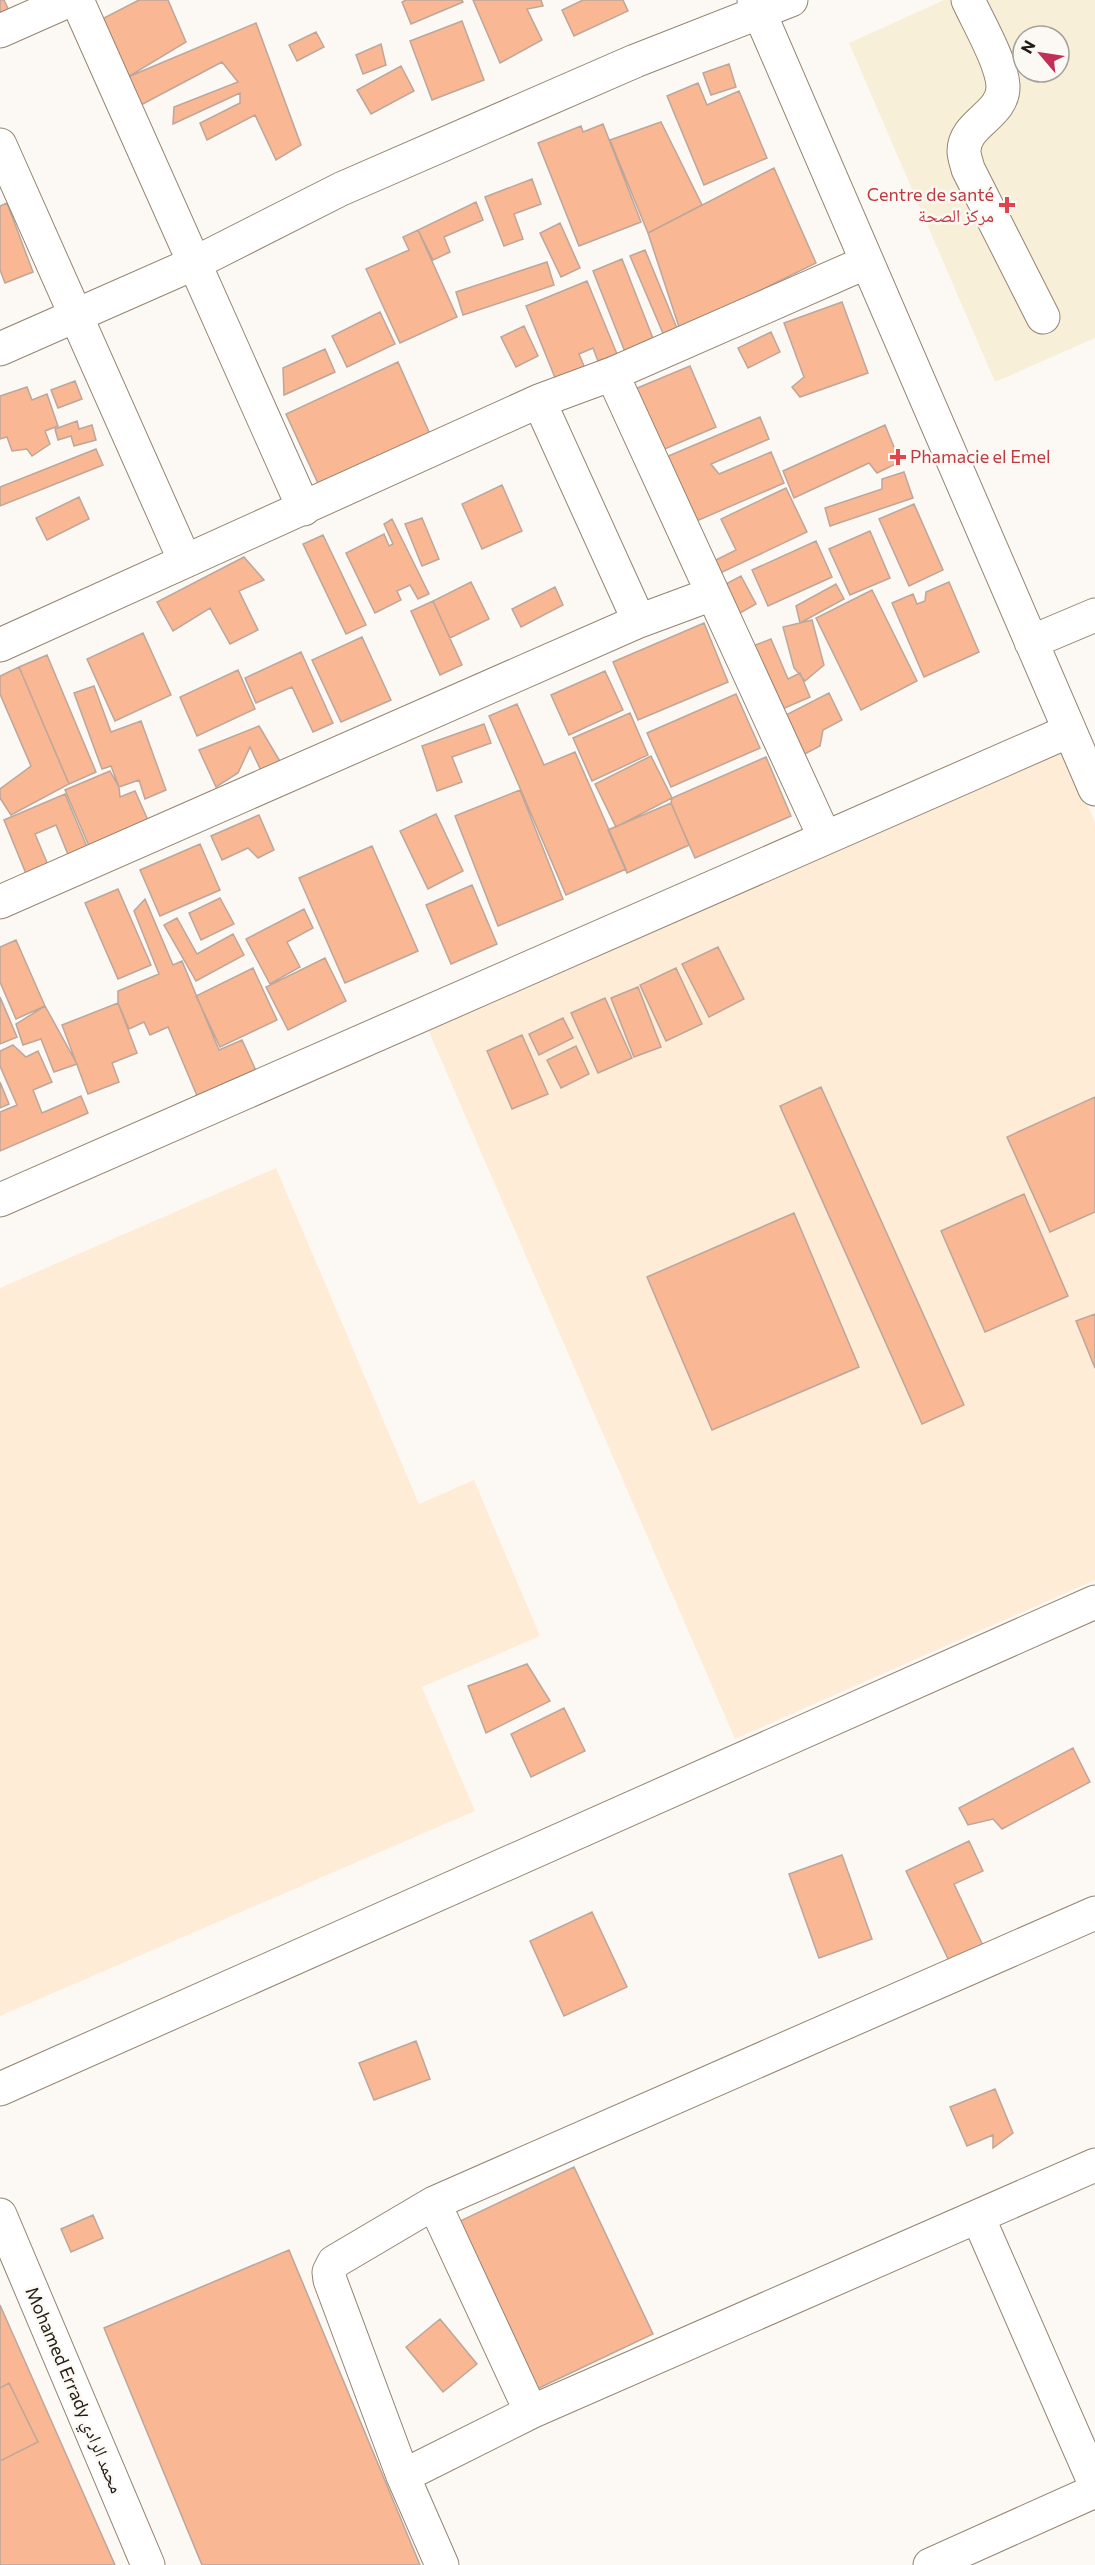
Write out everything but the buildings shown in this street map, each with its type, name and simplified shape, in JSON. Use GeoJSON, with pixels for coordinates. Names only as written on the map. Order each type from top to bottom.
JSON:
{"type":"FeatureCollection","features":[{"type":"Feature","properties":{"kind":"street"},"geometry":{"type":"LineString","coordinates":[[0,31],[70,0]]}},
{"type":"Feature","properties":{"kind":"street"},"geometry":{"type":"LineString","coordinates":[[77,0],[304,509]]}},
{"type":"Feature","properties":{"kind":"street"},"geometry":{"type":"LineString","coordinates":[[0,349],[195,263],[352,184],[757,7],[791,0]]}},
{"type":"Feature","properties":{"kind":"street"},"geometry":{"type":"LineString","coordinates":[[968,0],[1001,73],[1003,88],[999,105],[970,133],[964,150],[968,169],[1043,316]]}},
{"type":"Feature","properties":{"kind":"street"},"geometry":{"type":"LineString","coordinates":[[757,7],[1095,789]]}},
{"type":"Feature","properties":{"kind":"street"},"geometry":{"type":"LineString","coordinates":[[0,145],[185,561]]}},
{"type":"Feature","properties":{"kind":"street"},"geometry":{"type":"LineString","coordinates":[[0,645],[539,401],[612,374],[867,262]]}},
{"type":"Feature","properties":{"kind":"street"},"geometry":{"type":"LineString","coordinates":[[612,374],[825,838]]}},
{"type":"Feature","properties":{"kind":"street"},"geometry":{"type":"LineString","coordinates":[[539,401],[639,621]]}},
{"type":"Feature","properties":{"kind":"street"},"geometry":{"type":"LineString","coordinates":[[0,902],[639,621],[712,594]]}},
{"type":"Feature","properties":{"kind":"street"},"geometry":{"type":"LineString","coordinates":[[1031,642],[1095,615]]}},
{"type":"Feature","properties":{"kind":"street"},"geometry":{"type":"LineString","coordinates":[[0,1200],[1069,731]]}},
{"type":"Feature","properties":{"kind":"street"},"geometry":{"type":"LineString","coordinates":[[0,2089],[1095,1602]]}},
{"type":"Feature","properties":{"kind":"street"},"geometry":{"type":"LineString","coordinates":[[442,2565],[403,2476],[330,2280],[329,2272],[334,2262],[434,2203],[1095,1913]]}},
{"type":"Feature","properties":{"kind":"street"},"geometry":{"type":"LineString","coordinates":[[403,2476],[531,2412],[1095,2165]]}},
{"type":"Feature","properties":{"kind":"street"},"geometry":{"type":"LineString","coordinates":[[434,2203],[531,2412]]}},
{"type":"Feature","properties":{"kind":"street","name":"Mohamed Errady محمد الرادي"},"geometry":{"type":"LineString","coordinates":[[0,2215],[148,2565]]}},
{"type":"Feature","properties":{"kind":"street"},"geometry":{"type":"LineString","coordinates":[[978,2217],[1095,2484]]}},
{"type":"Feature","properties":{"kind":"street"},"geometry":{"type":"LineString","coordinates":[[930,2565],[1095,2491]]}},
{"type":"Feature","properties":{"kind":"shaded area","name":"Centre de santé مركز الصحة"},"geometry":{"type":"Polygon","coordinates":[[[944,0],[1095,0],[1095,338],[995,382],[849,43],[944,0]]]}},
{"type":"Feature","properties":{"kind":"shaded area"},"geometry":{"type":"Polygon","coordinates":[[[1062,745],[1095,822],[1095,1580],[735,1739],[426,1025],[1062,745]]]}},
{"type":"Feature","properties":{"kind":"shaded area"},"geometry":{"type":"Polygon","coordinates":[[[276,1168],[419,1504],[474,1480],[540,1636],[422,1687],[475,1811],[0,2016],[0,1288],[276,1168]]]}},
{"type":"Feature","properties":{"kind":"place","name":"Centre de santé مركز الصحة"},"geometry":{"type":"Point","coordinates":[1007,205]}},
{"type":"Feature","properties":{"kind":"place","name":"Phamacie el Emel"},"geometry":{"type":"Point","coordinates":[898,457]}}]}
